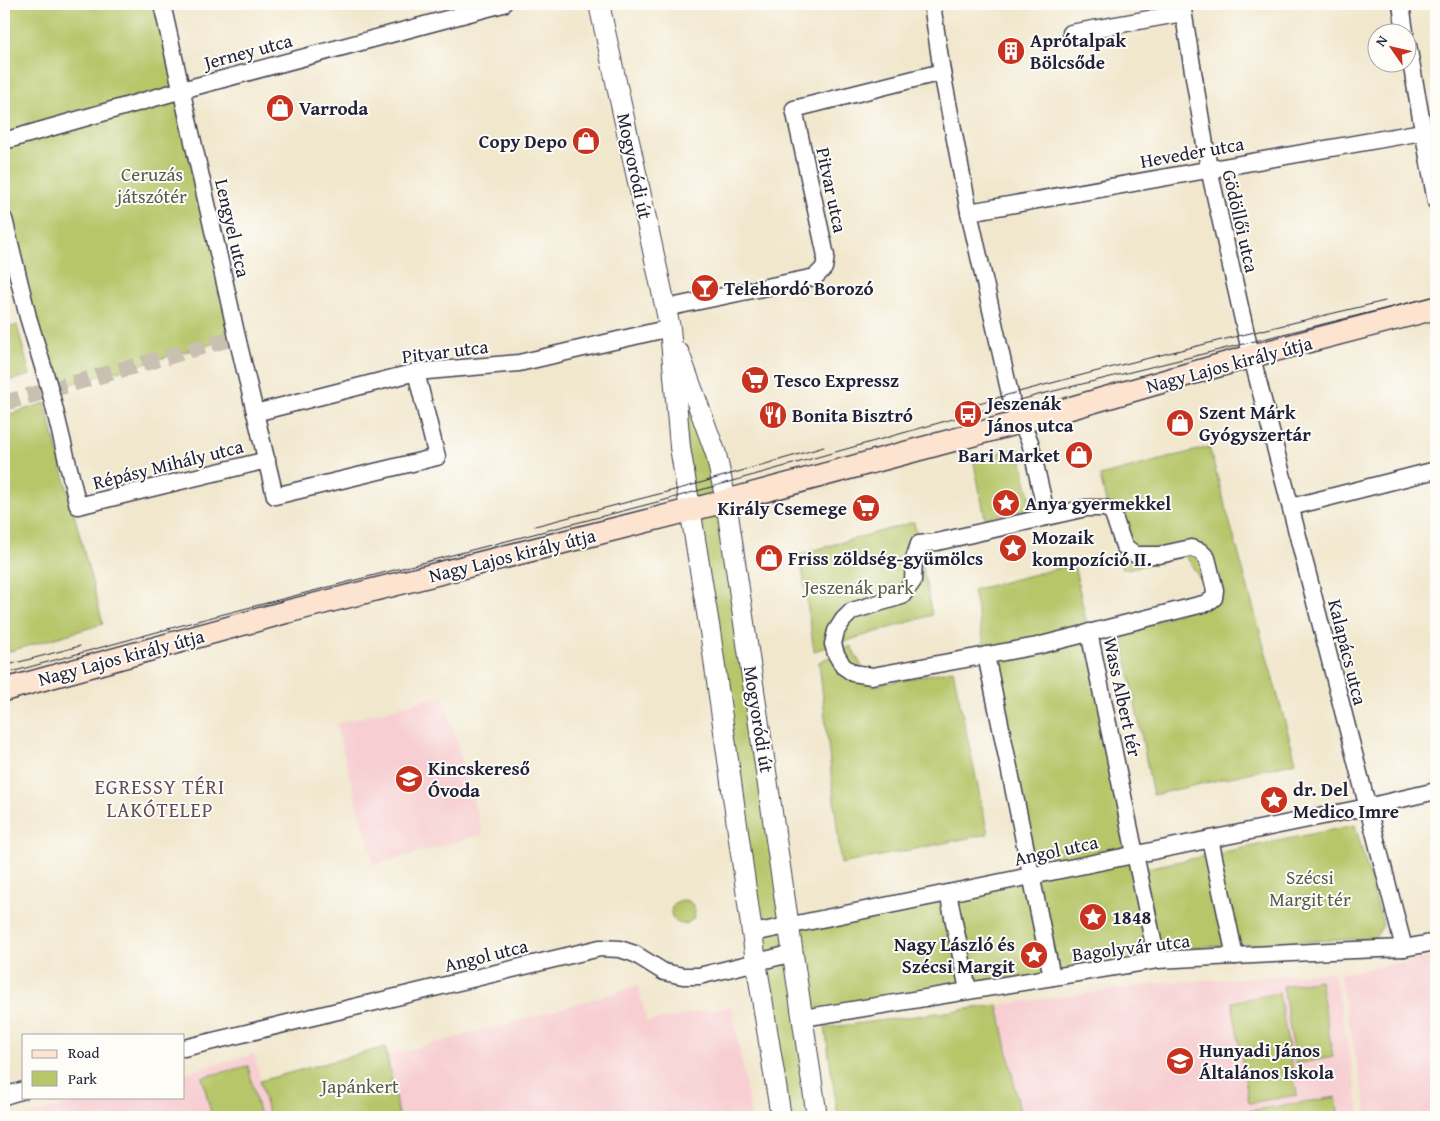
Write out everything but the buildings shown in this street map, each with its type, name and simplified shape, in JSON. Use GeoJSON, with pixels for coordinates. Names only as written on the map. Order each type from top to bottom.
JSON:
{"type":"FeatureCollection","features":[{"type":"Feature","properties":{"kind":"main road","name":"Nagy Lajos király útja"},"geometry":{"type":"LineString","coordinates":[[4,690],[286,612],[691,510],[1021,421],[1252,356],[1436,308]]}},
{"type":"Feature","properties":{"kind":"street","name":"Lengyel utca"},"geometry":{"type":"LineString","coordinates":[[162,4],[267,460]]}},
{"type":"Feature","properties":{"kind":"street","name":"Jerney utca"},"geometry":{"type":"LineString","coordinates":[[4,141],[182,90],[503,4]]}},
{"type":"Feature","properties":{"kind":"street","name":"Mogyoródi út"},"geometry":{"type":"LineString","coordinates":[[600,4],[668,318],[680,448],[713,649],[756,961],[781,1117]]}},
{"type":"Feature","properties":{"kind":"street"},"geometry":{"type":"LineString","coordinates":[[932,4],[942,72],[969,212],[1010,395],[1030,442],[1046,517]]}},
{"type":"Feature","properties":{"kind":"street"},"geometry":{"type":"LineString","coordinates":[[1400,4],[1403,22]]}},
{"type":"Feature","properties":{"kind":"street"},"geometry":{"type":"LineString","coordinates":[[1071,33],[1182,8]]}},
{"type":"Feature","properties":{"kind":"street","name":"Gödöllői utca"},"geometry":{"type":"LineString","coordinates":[[1182,8],[1208,169],[1252,356]]}},
{"type":"Feature","properties":{"kind":"street","name":"Pitvar utca"},"geometry":{"type":"LineString","coordinates":[[255,414],[416,372],[519,363],[815,276],[824,268],[826,256],[794,109],[942,72]]}},
{"type":"Feature","properties":{"kind":"street"},"geometry":{"type":"LineString","coordinates":[[1412,72],[1422,132],[1432,159],[1436,196]]}},
{"type":"Feature","properties":{"kind":"street","name":"Heveder utca"},"geometry":{"type":"LineString","coordinates":[[969,212],[1422,132]]}},
{"type":"Feature","properties":{"kind":"street"},"geometry":{"type":"LineString","coordinates":[[4,219],[8,251]]}},
{"type":"Feature","properties":{"kind":"street","name":"Répásy Mihály utca"},"geometry":{"type":"LineString","coordinates":[[8,251],[50,390],[78,506],[267,460]]}},
{"type":"Feature","properties":{"kind":"street","name":"Mogyoródi út"},"geometry":{"type":"LineString","coordinates":[[668,318],[716,454],[726,500],[817,1117]]}},
{"type":"Feature","properties":{"kind":"street","name":"Kalapács utca"},"geometry":{"type":"LineString","coordinates":[[1252,356],[1404,948]]}},
{"type":"Feature","properties":{"kind":"street"},"geometry":{"type":"LineString","coordinates":[[267,460],[275,496],[437,457],[416,372]]}},
{"type":"Feature","properties":{"kind":"street"},"geometry":{"type":"LineString","coordinates":[[1291,507],[1436,470]]}},
{"type":"Feature","properties":{"kind":"street"},"geometry":{"type":"LineString","coordinates":[[1052,977],[986,655],[864,676],[853,673],[843,666],[833,644],[836,631],[852,611],[902,596],[914,581],[914,559],[919,544],[1086,508],[1104,508],[1112,511],[1124,546],[1136,555],[1159,555],[1191,548],[1200,551],[1207,558],[1215,590],[1214,598],[1206,603],[1089,632]]}},
{"type":"Feature","properties":{"kind":"street","name":"Wass Albert tér"},"geometry":{"type":"LineString","coordinates":[[986,655],[1037,646],[1089,632],[1157,960]]}},
{"type":"Feature","properties":{"kind":"street"},"geometry":{"type":"LineString","coordinates":[[1368,807],[1436,791]]}},
{"type":"Feature","properties":{"kind":"street","name":"Angol utca"},"geometry":{"type":"LineString","coordinates":[[753,933],[1368,807]]}},
{"type":"Feature","properties":{"kind":"street"},"geometry":{"type":"LineString","coordinates":[[1210,839],[1235,956]]}},
{"type":"Feature","properties":{"kind":"street"},"geometry":{"type":"LineString","coordinates":[[948,892],[968,990]]}},
{"type":"Feature","properties":{"kind":"street","name":"Bagolyvár utca"},"geometry":{"type":"LineString","coordinates":[[803,1018],[1157,960],[1404,948],[1436,942]]}},
{"type":"Feature","properties":{"kind":"street","name":"Angol utca"},"geometry":{"type":"LineString","coordinates":[[185,1048],[600,948],[620,949],[635,954],[664,972],[683,976],[699,976],[794,953]]}},
{"type":"Feature","properties":{"kind":"street"},"geometry":{"type":"LineString","coordinates":[[4,1096],[22,1091]]}},
{"type":"Feature","properties":{"kind":"shaded area","name":"Kincskereső Óvoda"},"geometry":{"type":"Polygon","coordinates":[[[443,695],[483,834],[374,865],[336,724],[443,695]]]}},
{"type":"Feature","properties":{"kind":"shaded area"},"geometry":{"type":"Polygon","coordinates":[[[1436,956],[1436,1117],[1368,1117],[1339,974],[1436,956]]]}},
{"type":"Feature","properties":{"kind":"shaded area","name":"Hunyadi János Általános Iskola"},"geometry":{"type":"Polygon","coordinates":[[[1334,972],[1361,1117],[1021,1117],[998,1005],[1162,983],[1334,972]]]}},
{"type":"Feature","properties":{"kind":"shaded area"},"geometry":{"type":"Polygon","coordinates":[[[638,986],[647,1022],[732,1006],[751,1117],[22,1117],[92,1098],[185,1098],[185,1073],[254,1054],[263,1089],[525,1019],[638,986]]]}},
{"type":"Feature","properties":{"kind":"green space","name":"Ceruzás játszótér"},"geometry":{"type":"Polygon","coordinates":[[[4,4],[161,4],[237,337],[50,390],[4,215],[4,4]]]}},
{"type":"Feature","properties":{"kind":"green space"},"geometry":{"type":"Polygon","coordinates":[[[17,325],[30,375],[4,382],[4,329],[17,325]]]}},
{"type":"Feature","properties":{"kind":"green space"},"geometry":{"type":"Polygon","coordinates":[[[670,328],[716,454],[817,1117],[781,1117],[670,328]]]}},
{"type":"Feature","properties":{"kind":"green space"},"geometry":{"type":"Polygon","coordinates":[[[45,403],[103,624],[4,653],[4,416],[45,403]]]}},
{"type":"Feature","properties":{"kind":"green space"},"geometry":{"type":"Polygon","coordinates":[[[1209,447],[1296,762],[1153,795],[1122,636],[1212,599],[1186,556],[1122,570],[1100,476],[1209,447]]]}},
{"type":"Feature","properties":{"kind":"green space"},"geometry":{"type":"Polygon","coordinates":[[[1019,448],[1032,508],[985,518],[973,458],[1019,448]]]}},
{"type":"Feature","properties":{"kind":"green space","name":"Jeszenák park"},"geometry":{"type":"Polygon","coordinates":[[[914,522],[932,615],[814,651],[800,554],[914,522]]]}},
{"type":"Feature","properties":{"kind":"green space"},"geometry":{"type":"Polygon","coordinates":[[[1074,564],[1157,960],[1052,977],[973,590],[1074,564]]]}},
{"type":"Feature","properties":{"kind":"green space"},"geometry":{"type":"Polygon","coordinates":[[[851,646],[872,686],[953,670],[988,834],[841,864],[819,662],[851,646]]]}},
{"type":"Feature","properties":{"kind":"green space","name":"Szécsi Margit tér"},"geometry":{"type":"Polygon","coordinates":[[[1355,825],[1383,925],[1375,938],[1158,949],[1142,869],[1355,825]]]}},
{"type":"Feature","properties":{"kind":"green space"},"geometry":{"type":"Polygon","coordinates":[[[1028,880],[1047,975],[809,1012],[796,928],[1028,880]]]}},
{"type":"Feature","properties":{"kind":"green space"},"geometry":{"type":"Polygon","coordinates":[[[683,900],[688,901],[694,907],[694,917],[688,923],[683,924],[678,923],[672,917],[671,912],[672,907],[678,901],[683,900]]]}},
{"type":"Feature","properties":{"kind":"green space"},"geometry":{"type":"Polygon","coordinates":[[[1320,980],[1333,1057],[1296,1064],[1283,986],[1320,980]]]}},
{"type":"Feature","properties":{"kind":"green space"},"geometry":{"type":"Polygon","coordinates":[[[1279,993],[1297,1095],[1249,1103],[1232,1002],[1279,993]]]}},
{"type":"Feature","properties":{"kind":"green space"},"geometry":{"type":"Polygon","coordinates":[[[998,1005],[1021,1117],[838,1117],[825,1028],[998,1005]]]}},
{"type":"Feature","properties":{"kind":"green space","name":"Japánkert"},"geometry":{"type":"Polygon","coordinates":[[[385,1047],[399,1117],[269,1117],[260,1081],[385,1047]]]}},
{"type":"Feature","properties":{"kind":"green space"},"geometry":{"type":"Polygon","coordinates":[[[248,1066],[260,1117],[212,1117],[202,1077],[248,1066]]]}},
{"type":"Feature","properties":{"kind":"green space"},"geometry":{"type":"Polygon","coordinates":[[[1336,1097],[1339,1117],[1249,1117],[1248,1111],[1336,1097]]]}},
{"type":"Feature","properties":{"kind":"tunnel"},"geometry":{"type":"LineString","coordinates":[[4,403],[237,337]]}},
{"type":"Feature","properties":{"kind":"tram line"},"geometry":{"type":"LineString","coordinates":[[4,674],[197,621],[665,500],[1038,395],[1436,296]]}},
{"type":"Feature","properties":{"kind":"tram line"},"geometry":{"type":"LineString","coordinates":[[954,410],[1115,366],[1385,301]]}},
{"type":"Feature","properties":{"kind":"tram line"},"geometry":{"type":"LineString","coordinates":[[535,526],[686,487],[824,447]]}},
{"type":"Feature","properties":{"kind":"tram line"},"geometry":{"type":"LineString","coordinates":[[4,666],[80,646]]}},
{"type":"Feature","properties":{"kind":"place","name":"Aprótalpak Bölcsőde"},"geometry":{"type":"Point","coordinates":[1011,51]}},
{"type":"Feature","properties":{"kind":"place","name":"Varroda"},"geometry":{"type":"Point","coordinates":[280,108]}},
{"type":"Feature","properties":{"kind":"place","name":"Copy Depo"},"geometry":{"type":"Point","coordinates":[586,141]}},
{"type":"Feature","properties":{"kind":"place","name":"Telehordó Borozó"},"geometry":{"type":"Point","coordinates":[705,288]}},
{"type":"Feature","properties":{"kind":"place","name":"Tesco Expressz"},"geometry":{"type":"Point","coordinates":[755,380]}},
{"type":"Feature","properties":{"kind":"place","name":"Jeszenák János utca"},"geometry":{"type":"Point","coordinates":[968,414]}},
{"type":"Feature","properties":{"kind":"place","name":"Bonita Bisztró"},"geometry":{"type":"Point","coordinates":[773,415]}},
{"type":"Feature","properties":{"kind":"place","name":"Szent Márk Gyógyszertár"},"geometry":{"type":"Point","coordinates":[1180,423]}},
{"type":"Feature","properties":{"kind":"place","name":"Bari Market"},"geometry":{"type":"Point","coordinates":[1079,455]}},
{"type":"Feature","properties":{"kind":"place","name":"Anya gyermekkel"},"geometry":{"type":"Point","coordinates":[1006,503]}},
{"type":"Feature","properties":{"kind":"place","name":"Király Csemege"},"geometry":{"type":"Point","coordinates":[866,508]}},
{"type":"Feature","properties":{"kind":"place","name":"Mozaik kompozíció II."},"geometry":{"type":"Point","coordinates":[1013,548]}},
{"type":"Feature","properties":{"kind":"place","name":"Friss zöldség-gyümölcs"},"geometry":{"type":"Point","coordinates":[769,558]}},
{"type":"Feature","properties":{"kind":"place","name":"Kincskereső Óvoda"},"geometry":{"type":"Point","coordinates":[409,779]}},
{"type":"Feature","properties":{"kind":"place","name":"dr. Del Medico Imre"},"geometry":{"type":"Point","coordinates":[1274,800]}},
{"type":"Feature","properties":{"kind":"place","name":"1848"},"geometry":{"type":"Point","coordinates":[1093,917]}},
{"type":"Feature","properties":{"kind":"place","name":"Nagy László és Szécsi Margit"},"geometry":{"type":"Point","coordinates":[1034,955]}},
{"type":"Feature","properties":{"kind":"place","name":"Hunyadi János Általános Iskola"},"geometry":{"type":"Point","coordinates":[1180,1061]}},
{"type":"Feature","properties":{"kind":"district","name":"EGRESSY TÉRI LAKÓTELEP"},"geometry":{"type":"Point","coordinates":[160,798]}}]}
